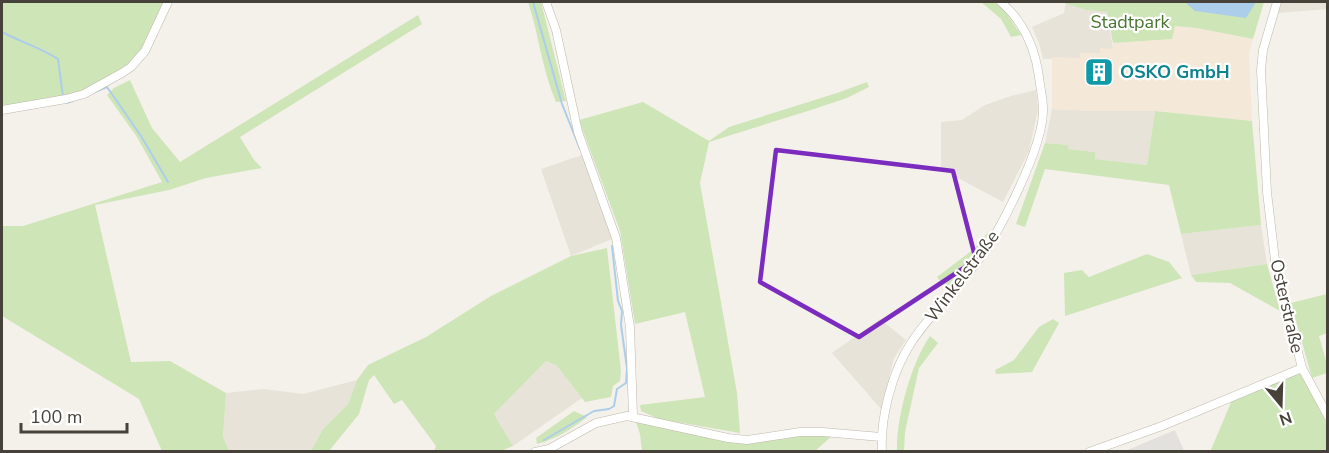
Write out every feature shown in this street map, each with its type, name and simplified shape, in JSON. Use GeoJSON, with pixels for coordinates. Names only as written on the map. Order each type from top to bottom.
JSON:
{"type":"FeatureCollection","features":[{"type":"Feature","properties":{"kind":"street"},"geometry":{"type":"LineString","coordinates":[[2,110],[84,94],[122,73],[131,67],[145,51],[168,2]]}},
{"type":"Feature","properties":{"kind":"street"},"geometry":{"type":"LineString","coordinates":[[546,2],[556,30],[578,132],[616,238],[630,327],[633,416]]}},
{"type":"Feature","properties":{"kind":"street","name":"Winkelstraße"},"geometry":{"type":"LineString","coordinates":[[882,452],[881,437],[888,395],[910,345],[977,261],[1001,223],[1034,152],[1043,110],[1037,65],[1030,41],[1014,13],[1001,2]]}},
{"type":"Feature","properties":{"kind":"street","name":"Osterstraße"},"geometry":{"type":"LineString","coordinates":[[1089,452],[1134,437],[1302,369],[1275,260],[1267,192],[1261,70],[1263,50],[1277,2]]}},
{"type":"Feature","properties":{"kind":"street"},"geometry":{"type":"LineString","coordinates":[[1302,369],[1328,416]]}},
{"type":"Feature","properties":{"kind":"street"},"geometry":{"type":"LineString","coordinates":[[535,452],[549,449],[596,423],[612,418],[633,416],[728,438],[747,440],[800,432],[881,437]]}},
{"type":"Feature","properties":{"kind":"highlighted area"},"geometry":{"type":"Polygon","coordinates":[[[776,150],[953,171],[976,260],[859,337],[760,282],[776,150]]]}},
{"type":"Feature","properties":{"kind":"shaded area"},"geometry":{"type":"Polygon","coordinates":[[[1066,2],[1087,10],[1107,12],[1113,49],[1100,53],[1081,53],[1080,58],[1043,59],[1032,27],[1064,13],[1066,2]]]}},
{"type":"Feature","properties":{"kind":"shaded area"},"geometry":{"type":"Polygon","coordinates":[[[1281,2],[1327,2],[1327,9],[1277,13],[1281,2]]]}},
{"type":"Feature","properties":{"kind":"shaded area"},"geometry":{"type":"Polygon","coordinates":[[[1174,26],[1253,39],[1249,53],[1252,121],[1155,111],[1052,109],[1052,57],[1080,58],[1080,53],[1100,53],[1100,48],[1113,49],[1113,43],[1172,39],[1174,26]]]}},
{"type":"Feature","properties":{"kind":"shaded area"},"geometry":{"type":"Polygon","coordinates":[[[1036,90],[1038,110],[1029,151],[1003,202],[941,169],[941,122],[962,120],[985,105],[1036,90]]]}},
{"type":"Feature","properties":{"kind":"shaded area"},"geometry":{"type":"Polygon","coordinates":[[[1052,109],[1155,111],[1147,165],[1094,159],[1095,152],[1067,149],[1068,145],[1045,143],[1052,109]]]}},
{"type":"Feature","properties":{"kind":"shaded area"},"geometry":{"type":"Polygon","coordinates":[[[588,153],[619,236],[571,256],[541,169],[588,153]]]}},
{"type":"Feature","properties":{"kind":"shaded area"},"geometry":{"type":"Polygon","coordinates":[[[1261,225],[1267,264],[1191,275],[1181,234],[1261,225]]]}},
{"type":"Feature","properties":{"kind":"shaded area"},"geometry":{"type":"Polygon","coordinates":[[[880,319],[906,340],[894,358],[881,409],[832,353],[880,319]]]}},
{"type":"Feature","properties":{"kind":"shaded area"},"geometry":{"type":"Polygon","coordinates":[[[546,361],[557,366],[582,398],[513,446],[494,414],[546,361]]]}},
{"type":"Feature","properties":{"kind":"shaded area"},"geometry":{"type":"Polygon","coordinates":[[[357,380],[348,404],[323,429],[311,451],[229,451],[223,438],[226,393],[264,389],[303,394],[357,380]]]}},
{"type":"Feature","properties":{"kind":"shaded area"},"geometry":{"type":"Polygon","coordinates":[[[1175,430],[1184,451],[1125,451],[1175,430]]]}},
{"type":"Feature","properties":{"kind":"green space"},"geometry":{"type":"Polygon","coordinates":[[[2,2],[164,2],[143,48],[115,76],[98,85],[60,98],[2,108],[2,2]]]}},
{"type":"Feature","properties":{"kind":"green space"},"geometry":{"type":"Polygon","coordinates":[[[528,2],[541,2],[566,101],[556,102],[551,90],[528,2]]]}},
{"type":"Feature","properties":{"kind":"green space"},"geometry":{"type":"Polygon","coordinates":[[[981,2],[995,2],[1003,8],[1021,35],[1011,37],[1001,19],[981,2]]]}},
{"type":"Feature","properties":{"kind":"green space","name":"Stadtpark"},"geometry":{"type":"Polygon","coordinates":[[[1061,2],[1264,2],[1253,39],[1175,26],[1172,39],[1113,43],[1107,12],[1087,10],[1061,2]]]}},
{"type":"Feature","properties":{"kind":"green space"},"geometry":{"type":"Polygon","coordinates":[[[418,15],[422,24],[240,137],[254,160],[262,168],[206,178],[169,190],[95,205],[131,362],[170,361],[226,393],[223,437],[229,451],[162,451],[139,399],[2,316],[2,226],[23,226],[162,182],[137,137],[107,95],[114,88],[130,80],[152,128],[180,162],[418,15]]]}},
{"type":"Feature","properties":{"kind":"green space"},"geometry":{"type":"Polygon","coordinates":[[[867,82],[869,87],[847,98],[709,142],[700,183],[737,393],[740,433],[659,419],[641,411],[640,405],[705,397],[685,312],[635,324],[620,231],[579,120],[643,102],[709,141],[729,127],[867,82]]]}},
{"type":"Feature","properties":{"kind":"green space"},"geometry":{"type":"Polygon","coordinates":[[[1155,111],[1252,121],[1261,225],[1181,234],[1169,185],[1045,169],[1025,227],[1016,224],[1045,143],[1068,145],[1068,149],[1095,152],[1095,159],[1147,165],[1155,111]]]}},
{"type":"Feature","properties":{"kind":"green space"},"geometry":{"type":"Polygon","coordinates":[[[989,231],[984,245],[946,288],[937,277],[974,249],[989,231]]]}},
{"type":"Feature","properties":{"kind":"green space"},"geometry":{"type":"Polygon","coordinates":[[[607,248],[621,371],[620,381],[613,386],[611,397],[585,402],[557,366],[546,361],[494,414],[513,446],[501,451],[434,451],[436,446],[402,400],[394,404],[374,375],[369,380],[359,414],[329,451],[311,451],[323,429],[348,404],[357,380],[368,365],[426,337],[491,296],[571,256],[607,248]]]}},
{"type":"Feature","properties":{"kind":"green space"},"geometry":{"type":"Polygon","coordinates":[[[1147,254],[1169,262],[1182,278],[1065,316],[1064,273],[1082,270],[1089,277],[1147,254]]]}},
{"type":"Feature","properties":{"kind":"green space"},"geometry":{"type":"Polygon","coordinates":[[[1267,264],[1280,311],[1230,283],[1196,282],[1191,275],[1267,264]]]}},
{"type":"Feature","properties":{"kind":"green space"},"geometry":{"type":"Polygon","coordinates":[[[1327,294],[1327,333],[1319,336],[1327,364],[1327,373],[1312,378],[1291,303],[1327,294]]]}},
{"type":"Feature","properties":{"kind":"green space"},"geometry":{"type":"Polygon","coordinates":[[[1053,319],[1059,323],[1032,372],[996,374],[995,370],[1014,360],[1039,327],[1053,319]]]}},
{"type":"Feature","properties":{"kind":"green space"},"geometry":{"type":"Polygon","coordinates":[[[930,336],[938,343],[919,368],[905,432],[904,451],[897,451],[899,423],[906,392],[923,347],[930,336]]]}},
{"type":"Feature","properties":{"kind":"green space"},"geometry":{"type":"Polygon","coordinates":[[[1300,373],[1327,423],[1327,451],[1210,452],[1232,400],[1300,373]]]}},
{"type":"Feature","properties":{"kind":"green space"},"geometry":{"type":"Polygon","coordinates":[[[574,411],[587,417],[564,433],[537,444],[536,438],[574,411]]]}},
{"type":"Feature","properties":{"kind":"green space"},"geometry":{"type":"Polygon","coordinates":[[[635,419],[726,439],[801,433],[833,435],[815,451],[642,451],[635,419]]]}},
{"type":"Feature","properties":{"kind":"water"},"geometry":{"type":"Polygon","coordinates":[[[1185,2],[1256,2],[1246,18],[1195,11],[1185,2]]]}},
{"type":"Feature","properties":{"kind":"waterway"},"geometry":{"type":"LineString","coordinates":[[533,2],[562,104],[580,149]]}},
{"type":"Feature","properties":{"kind":"waterway"},"geometry":{"type":"LineString","coordinates":[[2,32],[58,59],[63,97]]}},
{"type":"Feature","properties":{"kind":"waterway"},"geometry":{"type":"LineString","coordinates":[[92,93],[107,87],[141,136],[168,182]]}},
{"type":"Feature","properties":{"kind":"waterway"},"geometry":{"type":"LineString","coordinates":[[66,103],[73,101]]}},
{"type":"Feature","properties":{"kind":"waterway"},"geometry":{"type":"LineString","coordinates":[[544,440],[594,411],[614,406],[617,389],[626,383],[627,368],[621,325],[622,311],[618,301],[612,246]]}},
{"type":"Feature","properties":{"kind":"place","name":"OSKO GmbH"},"geometry":{"type":"Point","coordinates":[1099,72]}}]}
